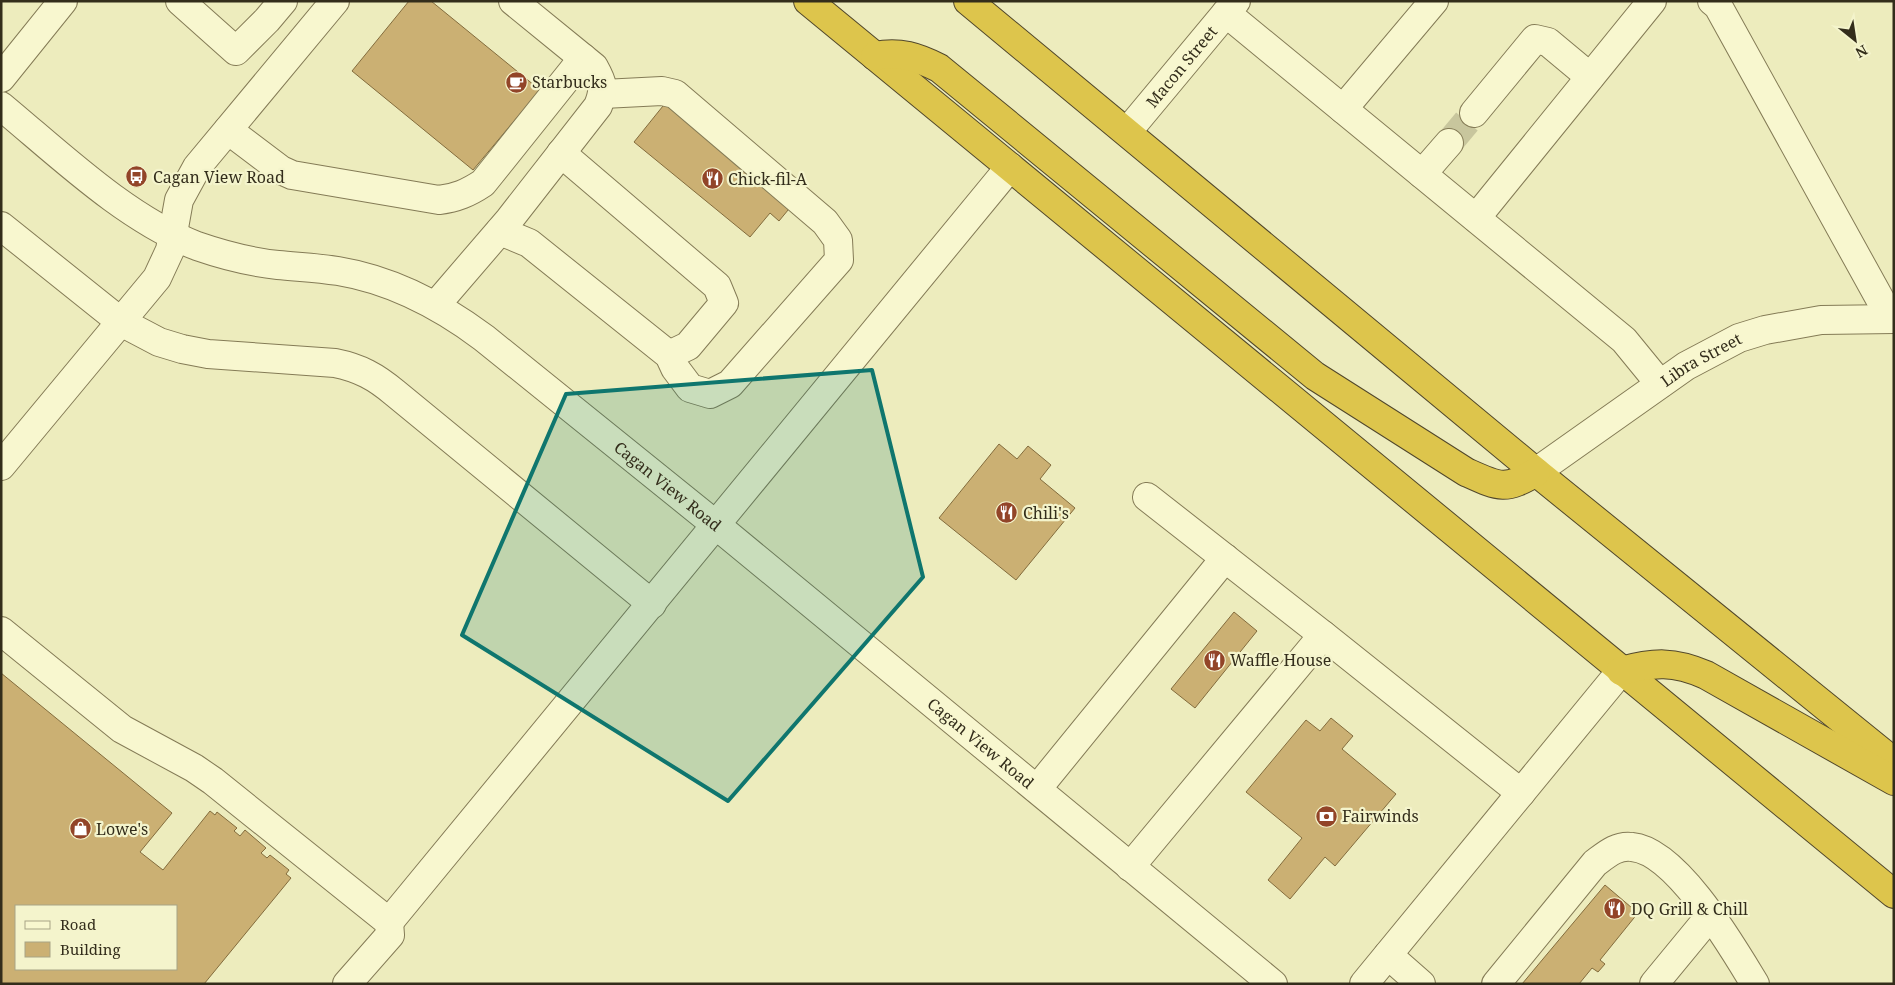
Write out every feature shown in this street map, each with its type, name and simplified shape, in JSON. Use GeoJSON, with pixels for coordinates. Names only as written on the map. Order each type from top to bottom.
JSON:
{"type":"FeatureCollection","features":[{"type":"Feature","properties":{"kind":"highway"},"geometry":{"type":"LineString","coordinates":[[808,1],[1894,894]]}},
{"type":"Feature","properties":{"kind":"highway"},"geometry":{"type":"LineString","coordinates":[[968,1],[1536,472],[1894,762]]}},
{"type":"Feature","properties":{"kind":"highway"},"geometry":{"type":"LineString","coordinates":[[875,56],[890,53],[906,54],[920,58],[939,68],[1315,376],[1459,468],[1486,481],[1504,486],[1518,482],[1536,472]]}},
{"type":"Feature","properties":{"kind":"highway"},"geometry":{"type":"LineString","coordinates":[[1621,670],[1666,663],[1686,667],[1706,676],[1894,781]]}},
{"type":"Feature","properties":{"kind":"street"},"geometry":{"type":"LineString","coordinates":[[1,78],[63,1]]}},
{"type":"Feature","properties":{"kind":"street"},"geometry":{"type":"LineString","coordinates":[[180,1],[236,51],[283,1]]}},
{"type":"Feature","properties":{"kind":"street"},"geometry":{"type":"LineString","coordinates":[[1,466],[157,278],[166,263],[174,236],[179,200],[197,167],[335,1]]}},
{"type":"Feature","properties":{"kind":"street"},"geometry":{"type":"LineString","coordinates":[[436,305],[500,231],[598,106],[603,94],[602,81],[594,67],[513,1]]}},
{"type":"Feature","properties":{"kind":"street"},"geometry":{"type":"LineString","coordinates":[[1343,109],[1434,1]]}},
{"type":"Feature","properties":{"kind":"street"},"geometry":{"type":"LineString","coordinates":[[1476,218],[1652,1]]}},
{"type":"Feature","properties":{"kind":"street"},"geometry":{"type":"LineString","coordinates":[[1712,1],[1722,15],[1892,319]]}},
{"type":"Feature","properties":{"kind":"street"},"geometry":{"type":"LineString","coordinates":[[1231,7],[1343,109],[1624,340],[1660,384]]}},
{"type":"Feature","properties":{"kind":"street","name":"Macon Street"},"geometry":{"type":"LineString","coordinates":[[1127,132],[1231,7]]}},
{"type":"Feature","properties":{"kind":"street"},"geometry":{"type":"LineString","coordinates":[[1474,113],[1535,39],[1548,42],[1590,77]]}},
{"type":"Feature","properties":{"kind":"street"},"geometry":{"type":"LineString","coordinates":[[228,130],[281,170],[292,175],[439,200],[455,198],[470,192],[482,183],[583,58]]}},
{"type":"Feature","properties":{"kind":"street"},"geometry":{"type":"LineString","coordinates":[[500,231],[529,243],[669,355],[675,368],[690,388],[710,394],[730,384],[839,260],[838,240],[825,222],[675,94],[662,91],[603,94]]}},
{"type":"Feature","properties":{"kind":"street","name":"Cagan View Road"},"geometry":{"type":"LineString","coordinates":[[1,106],[110,194],[174,236],[222,254],[248,261],[337,271],[386,283],[436,305],[484,338],[716,525],[1273,984]]}},
{"type":"Feature","properties":{"kind":"street"},"geometry":{"type":"LineString","coordinates":[[1422,174],[1449,143]]}},
{"type":"Feature","properties":{"kind":"street"},"geometry":{"type":"LineString","coordinates":[[561,153],[717,286],[724,303],[688,346],[669,355]]}},
{"type":"Feature","properties":{"kind":"street"},"geometry":{"type":"LineString","coordinates":[[348,984],[390,935],[389,922],[1010,166]]}},
{"type":"Feature","properties":{"kind":"street"},"geometry":{"type":"LineString","coordinates":[[1,226],[121,322],[160,342],[208,354],[335,364],[353,367],[368,373],[396,393],[652,604]]}},
{"type":"Feature","properties":{"kind":"street","name":"Libra Street"},"geometry":{"type":"LineString","coordinates":[[1536,472],[1660,384],[1712,351],[1739,338],[1765,330],[1821,320],[1892,319]]}},
{"type":"Feature","properties":{"kind":"street"},"geometry":{"type":"LineString","coordinates":[[1147,496],[1521,793]]}},
{"type":"Feature","properties":{"kind":"street"},"geometry":{"type":"LineString","coordinates":[[1037,790],[1224,558]]}},
{"type":"Feature","properties":{"kind":"street"},"geometry":{"type":"LineString","coordinates":[[1,631],[122,729],[194,768],[213,781],[389,922]]}},
{"type":"Feature","properties":{"kind":"street"},"geometry":{"type":"LineString","coordinates":[[1130,867],[1322,635]]}},
{"type":"Feature","properties":{"kind":"street"},"geometry":{"type":"LineString","coordinates":[[1364,984],[1621,670]]}},
{"type":"Feature","properties":{"kind":"street"},"geometry":{"type":"LineString","coordinates":[[1496,984],[1595,863],[1612,849],[1631,846],[1649,850],[1683,880],[1724,934],[1748,980]]}},
{"type":"Feature","properties":{"kind":"street"},"geometry":{"type":"LineString","coordinates":[[1513,984],[1602,876],[1627,860],[1649,866],[1680,893],[1703,906]]}},
{"type":"Feature","properties":{"kind":"street"},"geometry":{"type":"LineString","coordinates":[[1654,984],[1703,906]]}},
{"type":"Feature","properties":{"kind":"street"},"geometry":{"type":"LineString","coordinates":[[1388,955],[1421,984]]}},
{"type":"Feature","properties":{"kind":"highlighted area"},"geometry":{"type":"Polygon","coordinates":[[[872,370],[923,577],[728,801],[462,635],[566,394],[872,370]]]}},
{"type":"Feature","properties":{"kind":"building"},"geometry":{"type":"Polygon","coordinates":[[[409,1],[431,1],[540,90],[473,170],[352,71],[409,1]]]}},
{"type":"Feature","properties":{"kind":"building"},"geometry":{"type":"Polygon","coordinates":[[[667,101],[793,204],[779,221],[770,213],[750,237],[634,142],[667,101]]]}},
{"type":"Feature","properties":{"kind":"building","name":"Chili's"},"geometry":{"type":"Polygon","coordinates":[[[999,444],[1017,459],[1028,446],[1051,465],[1040,479],[1075,508],[1016,580],[939,518],[999,444]]]}},
{"type":"Feature","properties":{"kind":"building","name":"Waffle House"},"geometry":{"type":"Polygon","coordinates":[[[1234,612],[1257,631],[1195,708],[1171,689],[1234,612]]]}},
{"type":"Feature","properties":{"kind":"building","name":"Lowe's"},"geometry":{"type":"Polygon","coordinates":[[[1,673],[172,813],[140,852],[163,870],[210,811],[215,815],[217,812],[237,828],[234,831],[240,836],[245,830],[266,848],[261,853],[267,858],[270,855],[289,870],[286,874],[291,878],[204,984],[1,984],[1,673]]]}},
{"type":"Feature","properties":{"kind":"building","name":"Fairwinds"},"geometry":{"type":"Polygon","coordinates":[[[1331,718],[1353,736],[1342,749],[1396,794],[1335,866],[1325,857],[1290,899],[1268,880],[1302,838],[1246,792],[1306,720],[1320,731],[1331,718]]]}},
{"type":"Feature","properties":{"kind":"building"},"geometry":{"type":"Polygon","coordinates":[[[1605,885],[1638,913],[1600,960],[1605,964],[1598,972],[1592,968],[1579,984],[1522,984],[1605,885]]]}},
{"type":"Feature","properties":{"kind":"tunnel"},"geometry":{"type":"LineString","coordinates":[[1449,143],[1474,113]]}},
{"type":"Feature","properties":{"kind":"place","name":"Starbucks"},"geometry":{"type":"Point","coordinates":[516,82]}},
{"type":"Feature","properties":{"kind":"place","name":"Cagan View Road"},"geometry":{"type":"Point","coordinates":[137,177]}},
{"type":"Feature","properties":{"kind":"place","name":"Chick-fil-A"},"geometry":{"type":"Point","coordinates":[712,179]}},
{"type":"Feature","properties":{"kind":"place","name":"Chili's"},"geometry":{"type":"Point","coordinates":[1007,513]}},
{"type":"Feature","properties":{"kind":"place","name":"Waffle House"},"geometry":{"type":"Point","coordinates":[1214,660]}},
{"type":"Feature","properties":{"kind":"place","name":"Fairwinds"},"geometry":{"type":"Point","coordinates":[1326,816]}},
{"type":"Feature","properties":{"kind":"place","name":"Lowe's"},"geometry":{"type":"Point","coordinates":[80,829]}},
{"type":"Feature","properties":{"kind":"place","name":"DQ Grill & Chill"},"geometry":{"type":"Point","coordinates":[1615,909]}}]}
